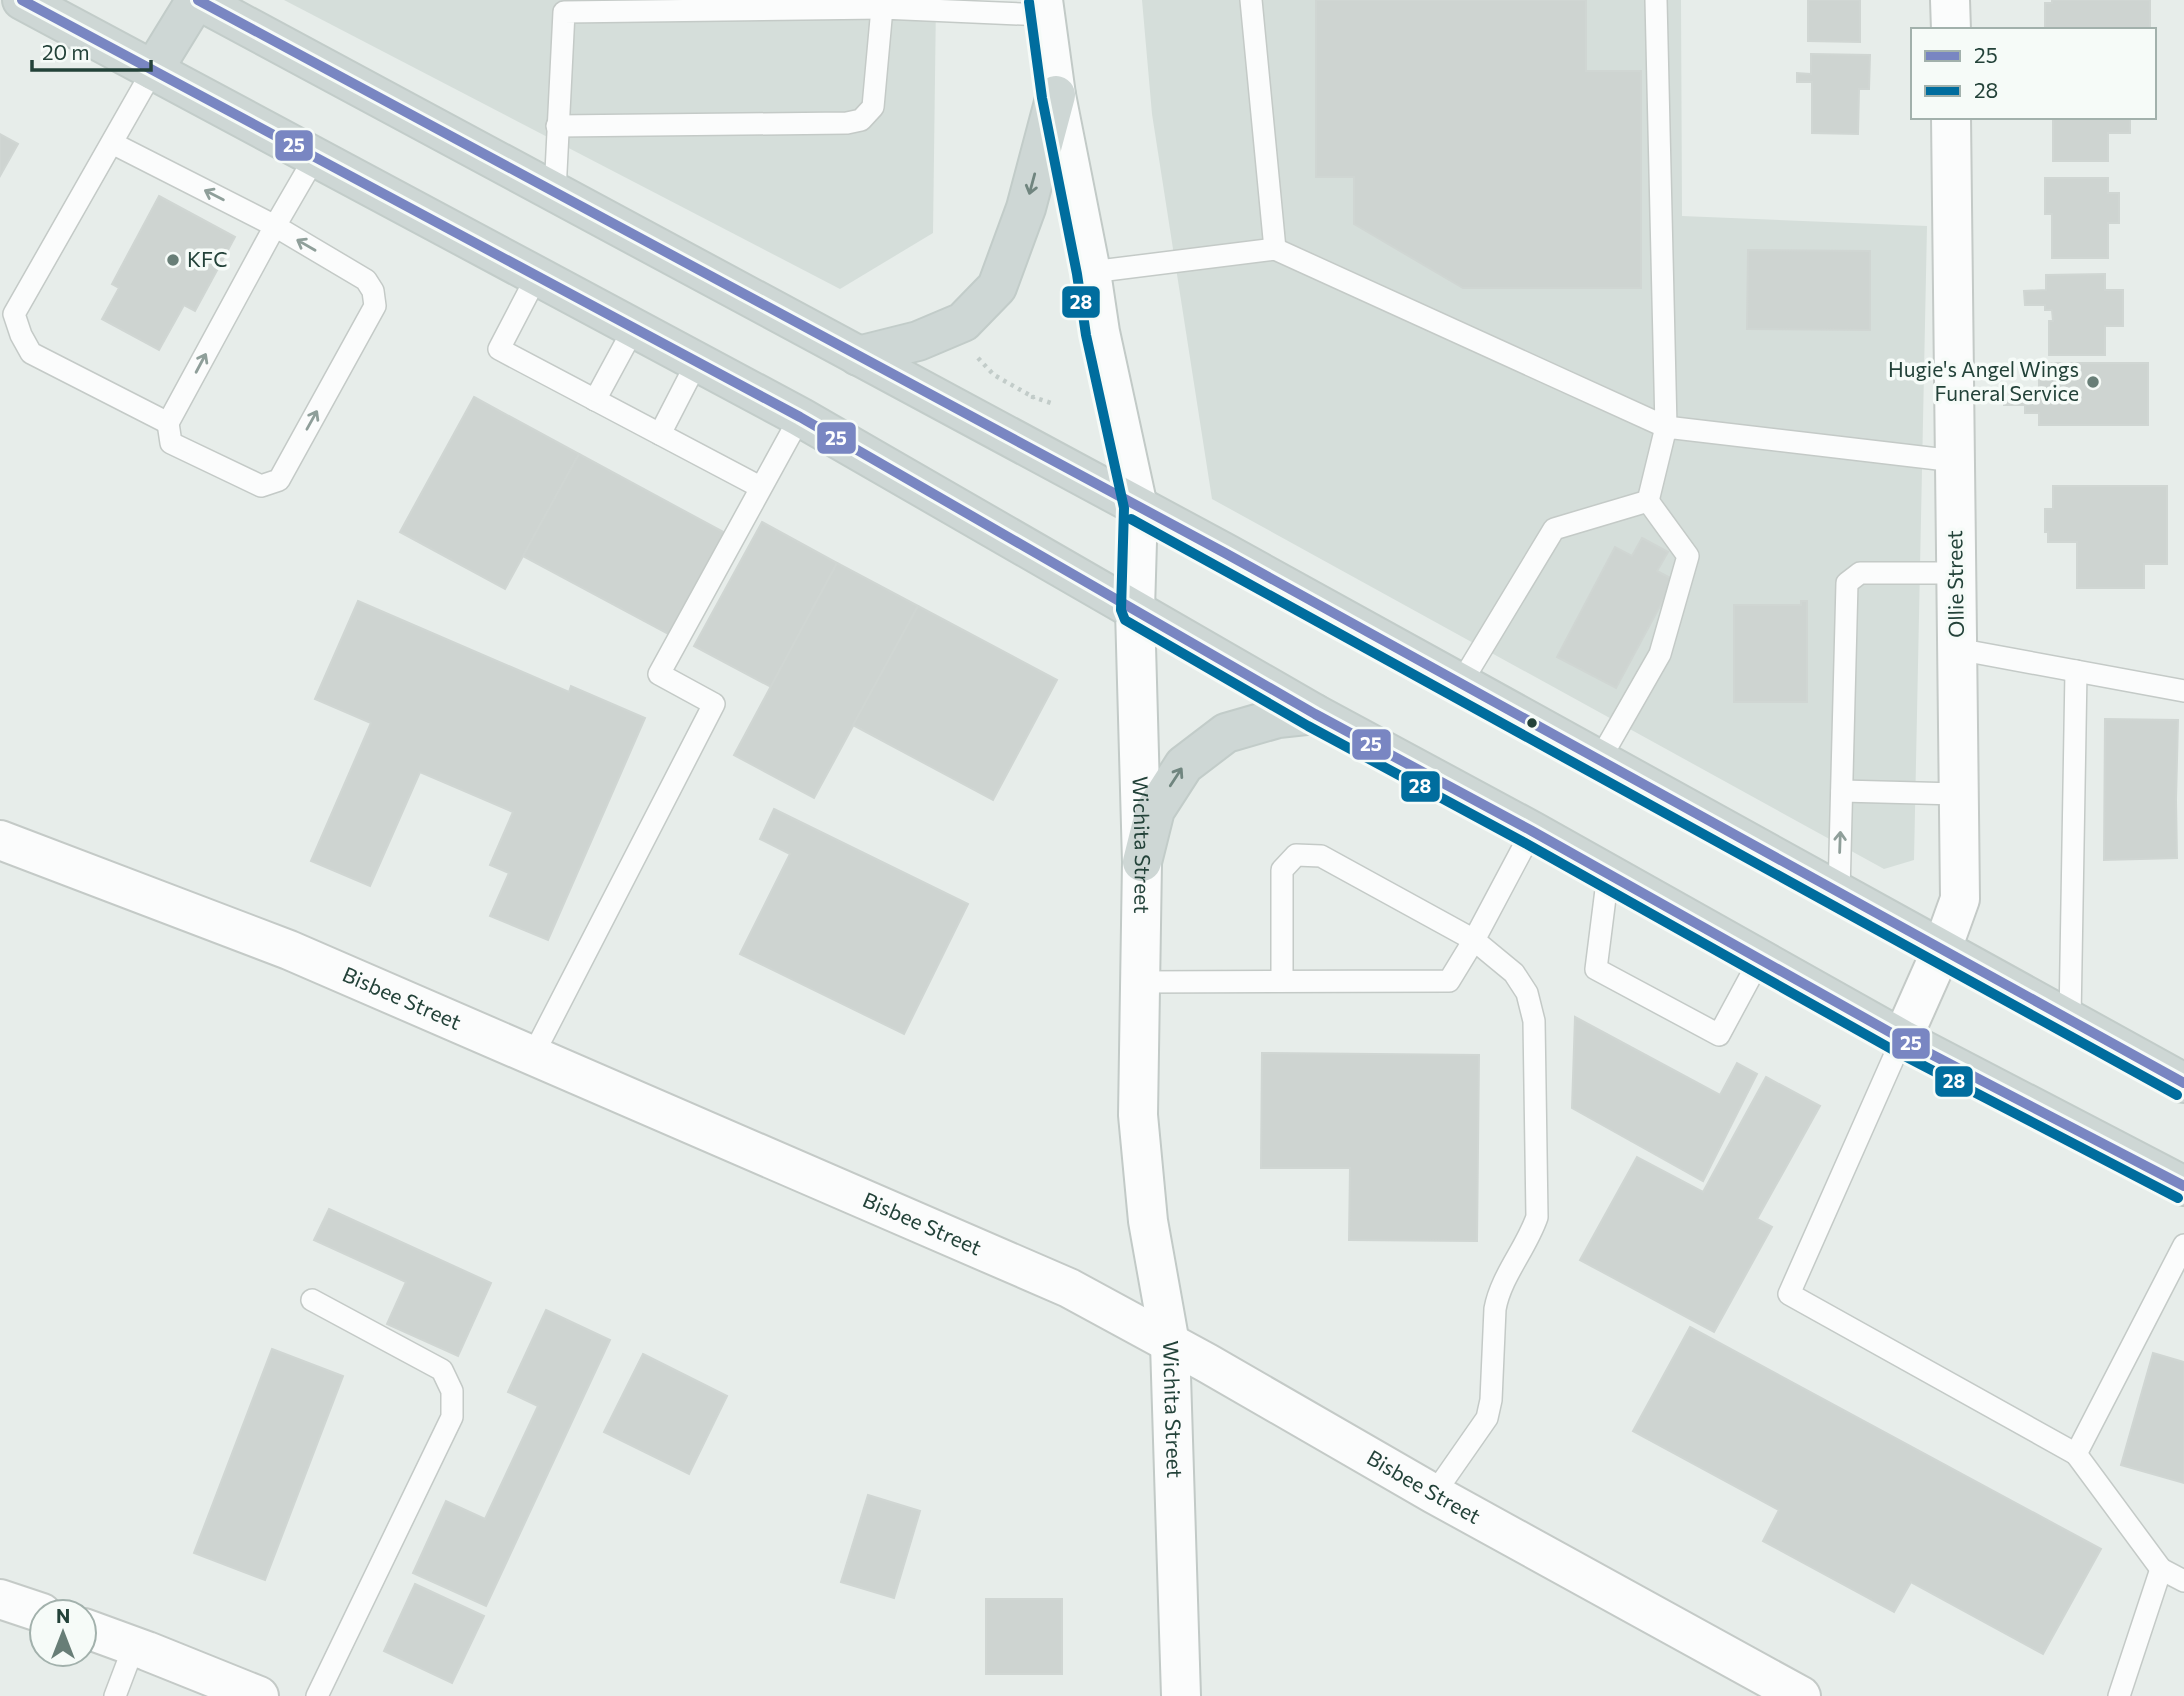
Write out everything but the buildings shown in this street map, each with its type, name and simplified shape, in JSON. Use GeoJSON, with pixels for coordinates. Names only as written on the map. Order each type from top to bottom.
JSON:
{"type":"FeatureCollection","features":[{"type":"Feature","properties":{"kind":"main road"},"geometry":{"type":"LineString","coordinates":[[22,0],[800,417],[1315,714],[1532,831],[1902,1039],[2184,1186]]}},
{"type":"Feature","properties":{"kind":"main road"},"geometry":{"type":"LineString","coordinates":[[153,69],[197,0],[1461,683],[2184,1083]]}},
{"type":"Feature","properties":{"kind":"main road"},"geometry":{"type":"LineString","coordinates":[[858,356],[918,341],[963,322],[997,287],[1026,208],[1056,95]]}},
{"type":"Feature","properties":{"kind":"main road"},"geometry":{"type":"LineString","coordinates":[[1142,862],[1155,810],[1184,765],[1226,733],[1278,718],[1315,714]]}},
{"type":"Feature","properties":{"kind":"street"},"geometry":{"type":"LineString","coordinates":[[1950,0],[1951,28]]}},
{"type":"Feature","properties":{"kind":"street","name":"Wichita Street"},"geometry":{"type":"LineString","coordinates":[[1044,7],[1056,95],[1091,272],[1100,332],[1138,507],[1135,610],[1142,862],[1140,1128],[1148,1221],[1170,1344],[1181,1696]]}},
{"type":"Feature","properties":{"kind":"street","name":"Ollie Street"},"geometry":{"type":"LineString","coordinates":[[1902,1039],[1942,949],[1960,899],[1951,119]]}},
{"type":"Feature","properties":{"kind":"street","name":"Bisbee Street"},"geometry":{"type":"LineString","coordinates":[[0,840],[289,950],[1069,1288],[1434,1494],[1801,1696]]}},
{"type":"Feature","properties":{"kind":"street"},"geometry":{"type":"LineString","coordinates":[[0,1599],[28,1609]]}},
{"type":"Feature","properties":{"kind":"street"},"geometry":{"type":"LineString","coordinates":[[98,1633],[258,1696]]}},
{"type":"Feature","properties":{"kind":"lane"},"geometry":{"type":"LineString","coordinates":[[1251,0],[1275,249]]}},
{"type":"Feature","properties":{"kind":"lane"},"geometry":{"type":"LineString","coordinates":[[1600,759],[1660,654],[1688,556],[1648,501],[1666,427],[1656,0]]}},
{"type":"Feature","properties":{"kind":"lane"},"geometry":{"type":"LineString","coordinates":[[555,192],[564,6],[882,4],[1044,7]]}},
{"type":"Feature","properties":{"kind":"lane"},"geometry":{"type":"LineString","coordinates":[[558,126],[847,123],[861,120],[873,107],[882,4]]}},
{"type":"Feature","properties":{"kind":"lane"},"geometry":{"type":"LineString","coordinates":[[153,69],[14,314],[31,353],[168,423]]}},
{"type":"Feature","properties":{"kind":"lane"},"geometry":{"type":"LineString","coordinates":[[112,143],[275,226],[366,280],[373,291],[375,306],[279,480],[261,486],[170,443],[168,423],[275,226],[315,157]]}},
{"type":"Feature","properties":{"kind":"lane"},"geometry":{"type":"LineString","coordinates":[[1091,272],[1275,249],[1666,427],[1955,461]]}},
{"type":"Feature","properties":{"kind":"lane"},"geometry":{"type":"LineString","coordinates":[[537,276],[499,349],[760,487]]}},
{"type":"Feature","properties":{"kind":"lane"},"geometry":{"type":"LineString","coordinates":[[596,400],[634,328]]}},
{"type":"Feature","properties":{"kind":"lane"},"geometry":{"type":"LineString","coordinates":[[660,434],[697,362]]}},
{"type":"Feature","properties":{"kind":"lane"},"geometry":{"type":"LineString","coordinates":[[533,1055],[714,704],[659,674],[800,417]]}},
{"type":"Feature","properties":{"kind":"lane"},"geometry":{"type":"LineString","coordinates":[[1461,683],[1554,529],[1648,501]]}},
{"type":"Feature","properties":{"kind":"lane"},"geometry":{"type":"LineString","coordinates":[[1839,892],[1847,583],[1860,573],[1955,573]]}},
{"type":"Feature","properties":{"kind":"lane"},"geometry":{"type":"LineString","coordinates":[[1956,649],[2184,691]]}},
{"type":"Feature","properties":{"kind":"lane"},"geometry":{"type":"LineString","coordinates":[[2070,1020],[2076,671]]}},
{"type":"Feature","properties":{"kind":"lane"},"geometry":{"type":"LineString","coordinates":[[1842,791],[1958,794]]}},
{"type":"Feature","properties":{"kind":"lane"},"geometry":{"type":"LineString","coordinates":[[1140,982],[1449,981],[1532,831]]}},
{"type":"Feature","properties":{"kind":"lane"},"geometry":{"type":"LineString","coordinates":[[1282,981],[1282,870],[1296,855],[1321,856],[1474,940],[1514,974],[1527,993],[1534,1021],[1537,1217],[1497,1295],[1491,1400],[1487,1418],[1434,1494]]}},
{"type":"Feature","properties":{"kind":"lane"},"geometry":{"type":"LineString","coordinates":[[1608,874],[1596,970],[1719,1035],[1760,959]]}},
{"type":"Feature","properties":{"kind":"lane"},"geometry":{"type":"LineString","coordinates":[[1902,1039],[1789,1294],[2076,1454],[2161,1569],[2184,1581]]}},
{"type":"Feature","properties":{"kind":"lane"},"geometry":{"type":"LineString","coordinates":[[2076,1454],[2184,1245]]}},
{"type":"Feature","properties":{"kind":"lane"},"geometry":{"type":"LineString","coordinates":[[312,1300],[442,1370],[452,1391],[452,1417],[317,1696]]}},
{"type":"Feature","properties":{"kind":"lane"},"geometry":{"type":"LineString","coordinates":[[2119,1696],[2161,1569]]}},
{"type":"Feature","properties":{"kind":"lane"},"geometry":{"type":"LineString","coordinates":[[115,1696],[134,1646]]}},
{"type":"Feature","properties":{"kind":"path"},"geometry":{"type":"LineString","coordinates":[[973,351],[994,375],[1033,397]]}},
{"type":"Feature","properties":{"kind":"shaded area"},"geometry":{"type":"Polygon","coordinates":[[[284,0],[936,0],[933,233],[840,289],[284,0]]]}},
{"type":"Feature","properties":{"kind":"shaded area"},"geometry":{"type":"Polygon","coordinates":[[[1142,0],[1681,0],[1682,216],[1927,226],[1914,860],[1884,869],[1212,499],[1152,114],[1142,0]]]}},
{"type":"Feature","properties":{"kind":"transit line","name":"25"},"geometry":{"type":"LineString","coordinates":[[22,0],[800,417],[1315,714],[1532,831],[1902,1039],[2184,1186]]}},
{"type":"Feature","properties":{"kind":"transit line","name":"25"},"geometry":{"type":"LineString","coordinates":[[198,0],[1225,553],[2184,1083]]}},
{"type":"Feature","properties":{"kind":"transit line","name":"28"},"geometry":{"type":"LineString","coordinates":[[1029,2],[1042,98],[1077,274],[1086,335],[1124,508],[1121,610],[1125,620],[1308,726],[1525,843],[1895,1051],[2178,1198]]}},
{"type":"Feature","properties":{"kind":"transit line","name":"28"},"geometry":{"type":"LineString","coordinates":[[1131,519],[2177,1095]]}},
{"type":"Feature","properties":{"kind":"place","name":"KFC"},"geometry":{"type":"Point","coordinates":[173,260]}},
{"type":"Feature","properties":{"kind":"place","name":"Hugie's Angel Wings Funeral Service"},"geometry":{"type":"Point","coordinates":[2093,382]}}]}
